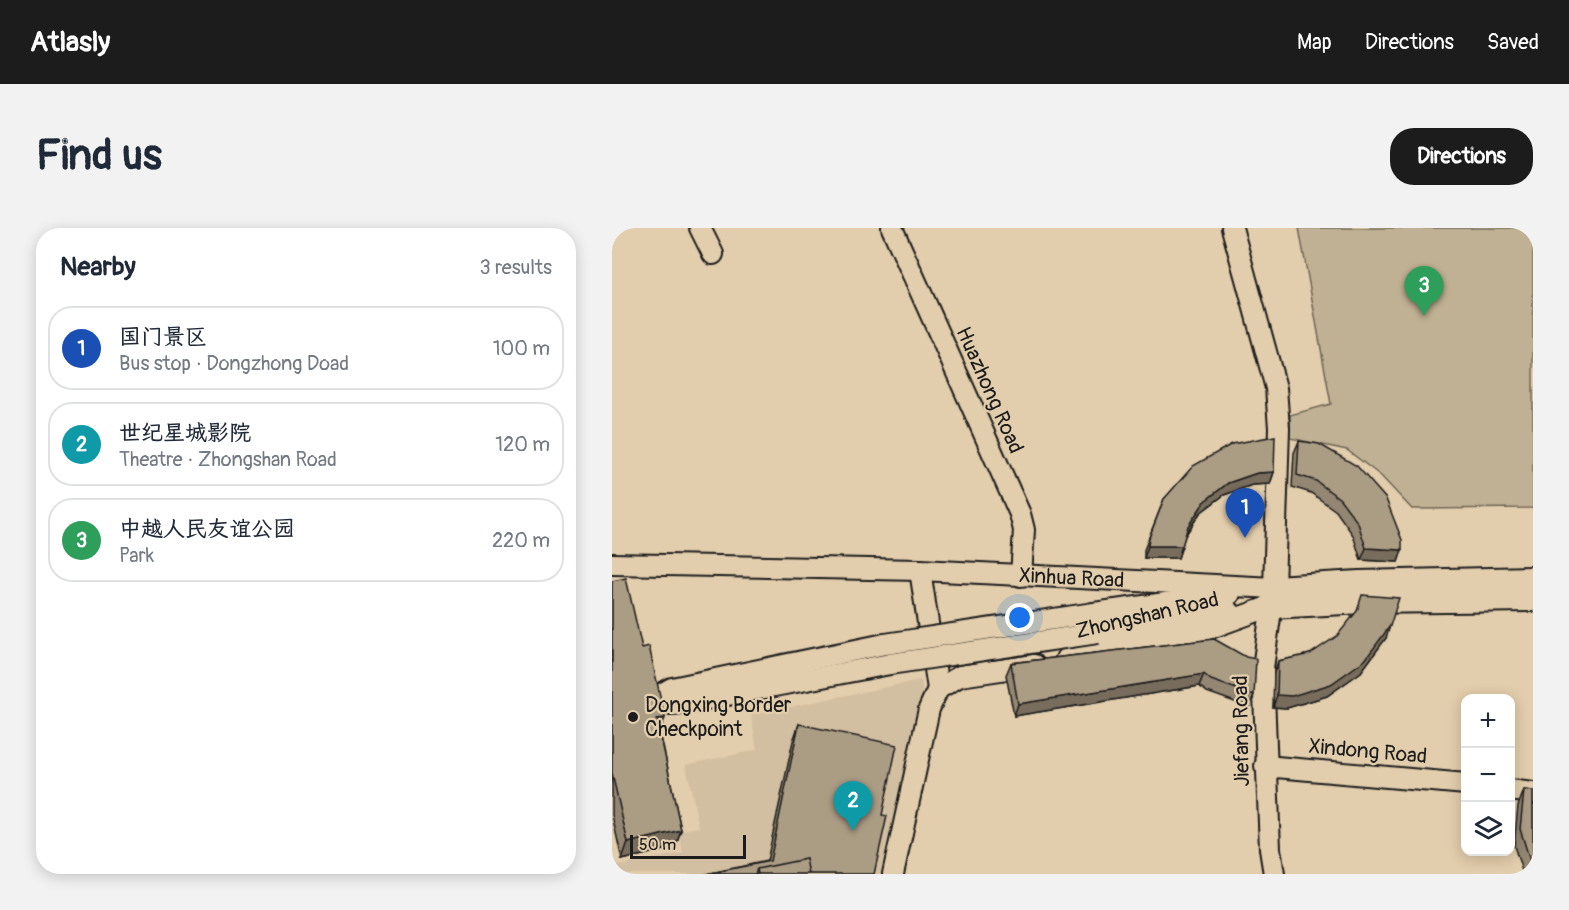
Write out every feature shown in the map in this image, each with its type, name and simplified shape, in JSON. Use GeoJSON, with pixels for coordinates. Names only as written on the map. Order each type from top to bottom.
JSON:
{"type":"FeatureCollection","features":[{"type":"Feature","properties":{"kind":"main road","name":"Xinhua Road"},"geometry":{"type":"LineString","coordinates":[[1273,597],[1533,579]]}},
{"type":"Feature","properties":{"kind":"main road","name":"Xinhua Road"},"geometry":{"type":"LineString","coordinates":[[1273,597],[1363,601],[1533,599]]}},
{"type":"Feature","properties":{"kind":"street"},"geometry":{"type":"LineString","coordinates":[[700,228],[713,254]]}},
{"type":"Feature","properties":{"kind":"street","name":"Huazhong Road"},"geometry":{"type":"LineString","coordinates":[[892,228],[1020,514],[1024,530],[1021,576]]}},
{"type":"Feature","properties":{"kind":"street","name":"Jiefang Road"},"geometry":{"type":"LineString","coordinates":[[1232,228],[1276,388],[1279,428],[1273,597],[1263,668],[1265,766],[1270,849],[1274,874]]}},
{"type":"Feature","properties":{"kind":"street","name":"Xinhua Road"},"geometry":{"type":"LineString","coordinates":[[612,564],[920,570],[1273,597]]}},
{"type":"Feature","properties":{"kind":"street"},"geometry":{"type":"LineString","coordinates":[[893,874],[929,709],[938,688],[920,570]]}},
{"type":"Feature","properties":{"kind":"street"},"geometry":{"type":"LineString","coordinates":[[1096,623],[675,705],[651,700],[672,688],[885,644],[1096,623],[1273,597]]}},
{"type":"Feature","properties":{"kind":"street","name":"Zhongshan Road"},"geometry":{"type":"LineString","coordinates":[[938,688],[960,676],[1038,664],[1205,630],[1273,597]]}},
{"type":"Feature","properties":{"kind":"street","name":"Xindong Road"},"geometry":{"type":"LineString","coordinates":[[1265,766],[1461,784]]}},
{"type":"Feature","properties":{"kind":"street"},"geometry":{"type":"LineString","coordinates":[[1515,791],[1533,793]]}},
{"type":"Feature","properties":{"kind":"shaded area"},"geometry":{"type":"Polygon","coordinates":[[[1299,228],[1533,228],[1533,508],[1412,509],[1381,476],[1347,450],[1290,438],[1290,415],[1331,404],[1299,228]]]}},
{"type":"Feature","properties":{"kind":"shaded area"},"geometry":{"type":"Polygon","coordinates":[[[921,680],[924,708],[882,874],[622,874],[617,866],[683,853],[679,831],[699,827],[686,765],[757,750],[751,715],[921,680]]]}},
{"type":"Feature","properties":{"kind":"building"},"geometry":{"type":"Polygon","coordinates":[[[1275,436],[1274,472],[1257,473],[1228,483],[1205,501],[1188,526],[1182,546],[1148,546],[1164,499],[1193,466],[1232,444],[1275,436]]]}},
{"type":"Feature","properties":{"kind":"building"},"geometry":{"type":"Polygon","coordinates":[[[1299,441],[1319,444],[1357,466],[1386,499],[1402,540],[1402,550],[1366,548],[1358,523],[1340,499],[1316,481],[1297,475],[1299,441]]]}},
{"type":"Feature","properties":{"kind":"building","name":"Dongxing Border Checkpoint"},"geometry":{"type":"Polygon","coordinates":[[[626,578],[642,648],[649,646],[665,718],[657,719],[681,830],[628,843],[612,773],[612,581],[626,578]]]}},
{"type":"Feature","properties":{"kind":"building"},"geometry":{"type":"Polygon","coordinates":[[[1362,595],[1399,598],[1390,626],[1365,660],[1331,684],[1292,696],[1277,695],[1278,661],[1310,654],[1337,636],[1357,611],[1362,595]]]}},
{"type":"Feature","properties":{"kind":"building"},"geometry":{"type":"Polygon","coordinates":[[[1214,639],[1246,657],[1256,659],[1254,695],[1211,680],[1204,674],[1018,704],[1011,663],[1214,639]]]}},
{"type":"Feature","properties":{"kind":"building"},"geometry":{"type":"Polygon","coordinates":[[[799,724],[897,745],[882,815],[887,816],[874,874],[809,874],[806,859],[757,869],[755,874],[706,874],[770,861],[799,724]]]}},
{"type":"Feature","properties":{"kind":"building"},"geometry":{"type":"Polygon","coordinates":[[[1524,790],[1533,791],[1533,870],[1520,829],[1524,790]]]}},
{"type":"Feature","properties":{"kind":"building"},"geometry":{"type":"Polygon","coordinates":[[[806,859],[809,874],[758,874],[757,869],[806,859]]]}},
{"type":"Feature","properties":{"kind":"place","name":"中越人民友谊公园"},"geometry":{"type":"Point","coordinates":[1424,316]}},
{"type":"Feature","properties":{"kind":"place","name":"国门景区"},"geometry":{"type":"Point","coordinates":[1245,538]}},
{"type":"Feature","properties":{"kind":"place","name":"Dongxing Border Checkpoint"},"geometry":{"type":"Point","coordinates":[633,717]}},
{"type":"Feature","properties":{"kind":"place","name":"世纪星城影院"},"geometry":{"type":"Point","coordinates":[853,831]}}]}
